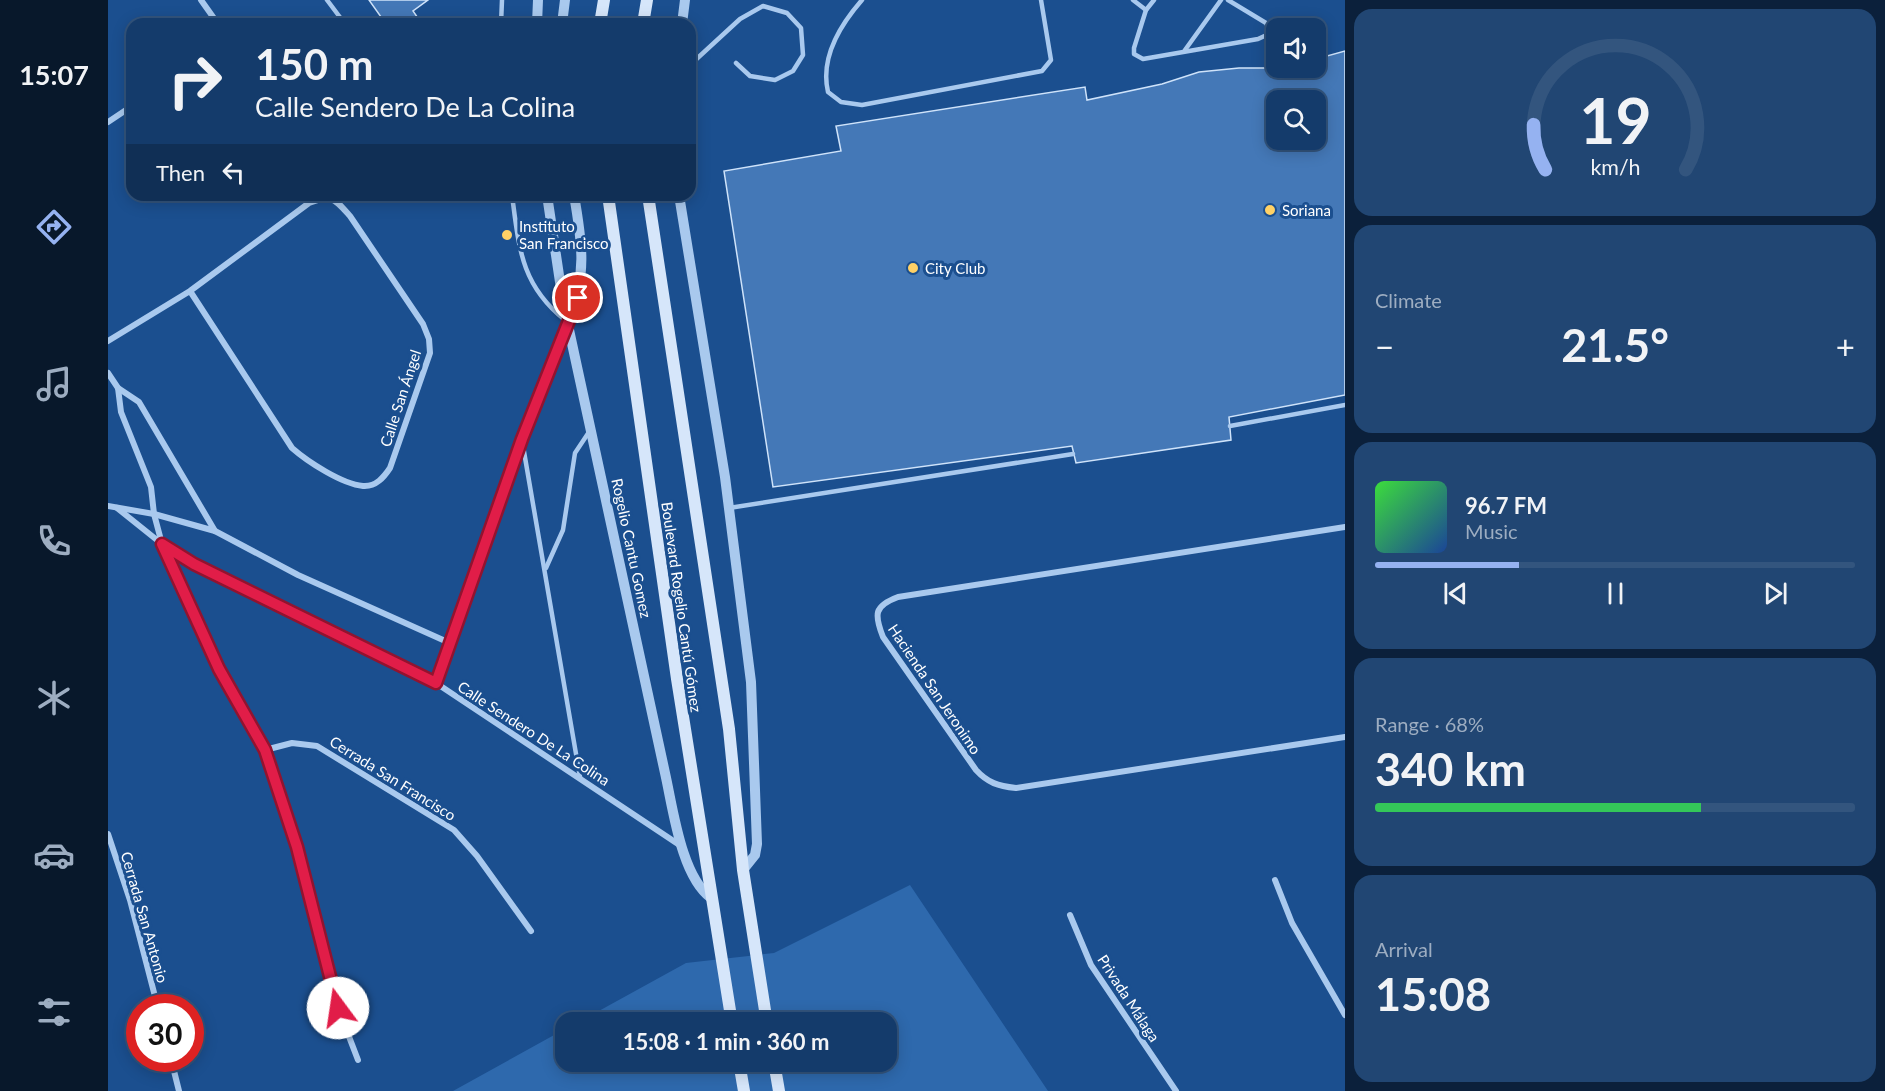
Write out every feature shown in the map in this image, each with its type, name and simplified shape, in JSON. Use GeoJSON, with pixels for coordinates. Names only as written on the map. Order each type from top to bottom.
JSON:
{"type":"FeatureCollection","features":[{"type":"Feature","properties":{"kind":"main road"},"geometry":{"type":"LineString","coordinates":[[601,18],[604,0]]}},
{"type":"Feature","properties":{"kind":"main road"},"geometry":{"type":"LineString","coordinates":[[644,18],[647,0]]}},
{"type":"Feature","properties":{"kind":"main road","name":"Boulevard Rogelio Cantú Gómez"},"geometry":{"type":"LineString","coordinates":[[609,201],[677,680],[730,1012]]}},
{"type":"Feature","properties":{"kind":"main road","name":"Boulevard Rogelio Cantú Gómez"},"geometry":{"type":"LineString","coordinates":[[649,201],[729,729],[743,870],[765,1012]]}},
{"type":"Feature","properties":{"kind":"main road"},"geometry":{"type":"LineString","coordinates":[[741,1072],[744,1091]]}},
{"type":"Feature","properties":{"kind":"main road"},"geometry":{"type":"LineString","coordinates":[[776,1072],[779,1091]]}},
{"type":"Feature","properties":{"kind":"street"},"geometry":{"type":"LineString","coordinates":[[201,0],[214,18]]}},
{"type":"Feature","properties":{"kind":"street"},"geometry":{"type":"LineString","coordinates":[[537,18],[538,0]]}},
{"type":"Feature","properties":{"kind":"street"},"geometry":{"type":"LineString","coordinates":[[563,18],[565,0]]}},
{"type":"Feature","properties":{"kind":"street"},"geometry":{"type":"LineString","coordinates":[[683,18],[685,0]]}},
{"type":"Feature","properties":{"kind":"street"},"geometry":{"type":"LineString","coordinates":[[108,122],[126,110]]}},
{"type":"Feature","properties":{"kind":"street","name":"Calle San Ángel"},"geometry":{"type":"LineString","coordinates":[[108,341],[190,291],[314,201]]}},
{"type":"Feature","properties":{"kind":"street","name":"Calle San Ángel"},"geometry":{"type":"LineString","coordinates":[[190,291],[292,448],[309,463],[354,483],[364,486],[375,484],[390,468],[430,353],[429,339],[410,304],[350,216],[336,201]]}},
{"type":"Feature","properties":{"kind":"street","name":"Rogelio Cantu Gomez"},"geometry":{"type":"LineString","coordinates":[[548,201],[567,321],[682,847],[701,891],[711,898]]}},
{"type":"Feature","properties":{"kind":"street"},"geometry":{"type":"LineString","coordinates":[[436,683],[452,644],[522,439],[578,298],[582,273],[575,201]]}},
{"type":"Feature","properties":{"kind":"street"},"geometry":{"type":"LineString","coordinates":[[680,201],[729,508],[752,682],[757,844],[755,855],[743,870]]}},
{"type":"Feature","properties":{"kind":"street"},"geometry":{"type":"LineString","coordinates":[[108,373],[118,388],[139,402],[215,531]]}},
{"type":"Feature","properties":{"kind":"street"},"geometry":{"type":"LineString","coordinates":[[118,388],[121,412],[152,488],[154,514],[162,544],[219,669],[265,750],[297,847],[338,1008],[358,1060]]}},
{"type":"Feature","properties":{"kind":"street","name":"Calle Sendero De La Colina"},"geometry":{"type":"LineString","coordinates":[[108,506],[154,514],[215,531],[298,575],[452,644]]}},
{"type":"Feature","properties":{"kind":"street","name":"Calle Sendero De La Colina"},"geometry":{"type":"LineString","coordinates":[[117,508],[162,544],[194,564],[436,683],[682,847]]}},
{"type":"Feature","properties":{"kind":"street","name":"Hacienda San Jeronimo"},"geometry":{"type":"LineString","coordinates":[[1345,527],[898,597],[886,602],[878,611],[877,621],[884,637],[976,770],[986,781],[999,786],[1016,788],[1345,737]]}},
{"type":"Feature","properties":{"kind":"street","name":"Cerrada San Francisco"},"geometry":{"type":"LineString","coordinates":[[265,750],[292,743],[317,746],[454,830],[477,856],[531,931]]}},
{"type":"Feature","properties":{"kind":"street","name":"Cerrada San Antonio"},"geometry":{"type":"LineString","coordinates":[[108,834],[130,900],[154,994]]}},
{"type":"Feature","properties":{"kind":"street"},"geometry":{"type":"LineString","coordinates":[[1275,880],[1292,922],[1345,1015]]}},
{"type":"Feature","properties":{"kind":"street","name":"Privada Málaga"},"geometry":{"type":"LineString","coordinates":[[1070,915],[1091,965],[1176,1091]]}},
{"type":"Feature","properties":{"kind":"street"},"geometry":{"type":"LineString","coordinates":[[174,1072],[179,1091]]}},
{"type":"Feature","properties":{"kind":"lane"},"geometry":{"type":"LineString","coordinates":[[327,0],[340,18]]}},
{"type":"Feature","properties":{"kind":"lane"},"geometry":{"type":"LineString","coordinates":[[501,18],[502,0]]}},
{"type":"Feature","properties":{"kind":"lane"},"geometry":{"type":"LineString","coordinates":[[862,0],[839,27],[825,80],[828,92],[842,102],[862,105],[1042,71],[1051,60],[1041,0]]}},
{"type":"Feature","properties":{"kind":"lane"},"geometry":{"type":"LineString","coordinates":[[1133,0],[1146,10]]}},
{"type":"Feature","properties":{"kind":"lane"},"geometry":{"type":"LineString","coordinates":[[1154,0],[1146,10],[1134,54],[1143,58],[1258,39],[1271,33],[1266,22],[1228,0]]}},
{"type":"Feature","properties":{"kind":"lane"},"geometry":{"type":"LineString","coordinates":[[1185,50],[1221,0]]}},
{"type":"Feature","properties":{"kind":"lane"},"geometry":{"type":"LineString","coordinates":[[696,59],[740,19],[763,6],[787,13],[801,28],[802,55],[793,71],[775,80],[750,76],[736,63]]}},
{"type":"Feature","properties":{"kind":"lane"},"geometry":{"type":"LineString","coordinates":[[513,201],[524,267],[535,290],[567,321]]}},
{"type":"Feature","properties":{"kind":"lane"},"geometry":{"type":"LineString","coordinates":[[1230,426],[1345,405]]}},
{"type":"Feature","properties":{"kind":"lane"},"geometry":{"type":"LineString","coordinates":[[546,568],[563,530],[575,453],[590,429]]}},
{"type":"Feature","properties":{"kind":"lane"},"geometry":{"type":"LineString","coordinates":[[522,439],[546,568],[580,777]]}},
{"type":"Feature","properties":{"kind":"lane"},"geometry":{"type":"LineString","coordinates":[[729,508],[1073,454]]}},
{"type":"Feature","properties":{"kind":"shaded area"},"geometry":{"type":"Polygon","coordinates":[[[910,885],[1048,1091],[453,1091],[555,1035],[555,1072],[897,1072],[897,1012],[597,1012],[686,963],[774,953],[910,885]]]}},
{"type":"Feature","properties":{"kind":"building"},"geometry":{"type":"Polygon","coordinates":[[[369,0],[428,0],[413,11],[418,18],[382,18],[369,0]]]}},
{"type":"Feature","properties":{"kind":"building"},"geometry":{"type":"Polygon","coordinates":[[[1345,51],[1345,395],[1229,417],[1231,440],[1076,463],[1072,446],[773,487],[724,171],[841,151],[836,126],[1085,87],[1087,100],[1162,84],[1199,72],[1266,68],[1266,78],[1326,78],[1326,56],[1345,51]]]}},
{"type":"Feature","properties":{"kind":"place","name":"Soriana"},"geometry":{"type":"Point","coordinates":[1270,210]}},
{"type":"Feature","properties":{"kind":"place","name":"Instituto San Francisco"},"geometry":{"type":"Point","coordinates":[507,235]}},
{"type":"Feature","properties":{"kind":"place","name":"City Club"},"geometry":{"type":"Point","coordinates":[913,268]}},
{"type":"Feature","properties":{"kind":"route"},"geometry":{"type":"LineString","coordinates":[[338,1008],[297,847],[265,750],[219,669],[162,544],[194,564],[436,683],[452,644],[522,439],[578,298]]}}]}
